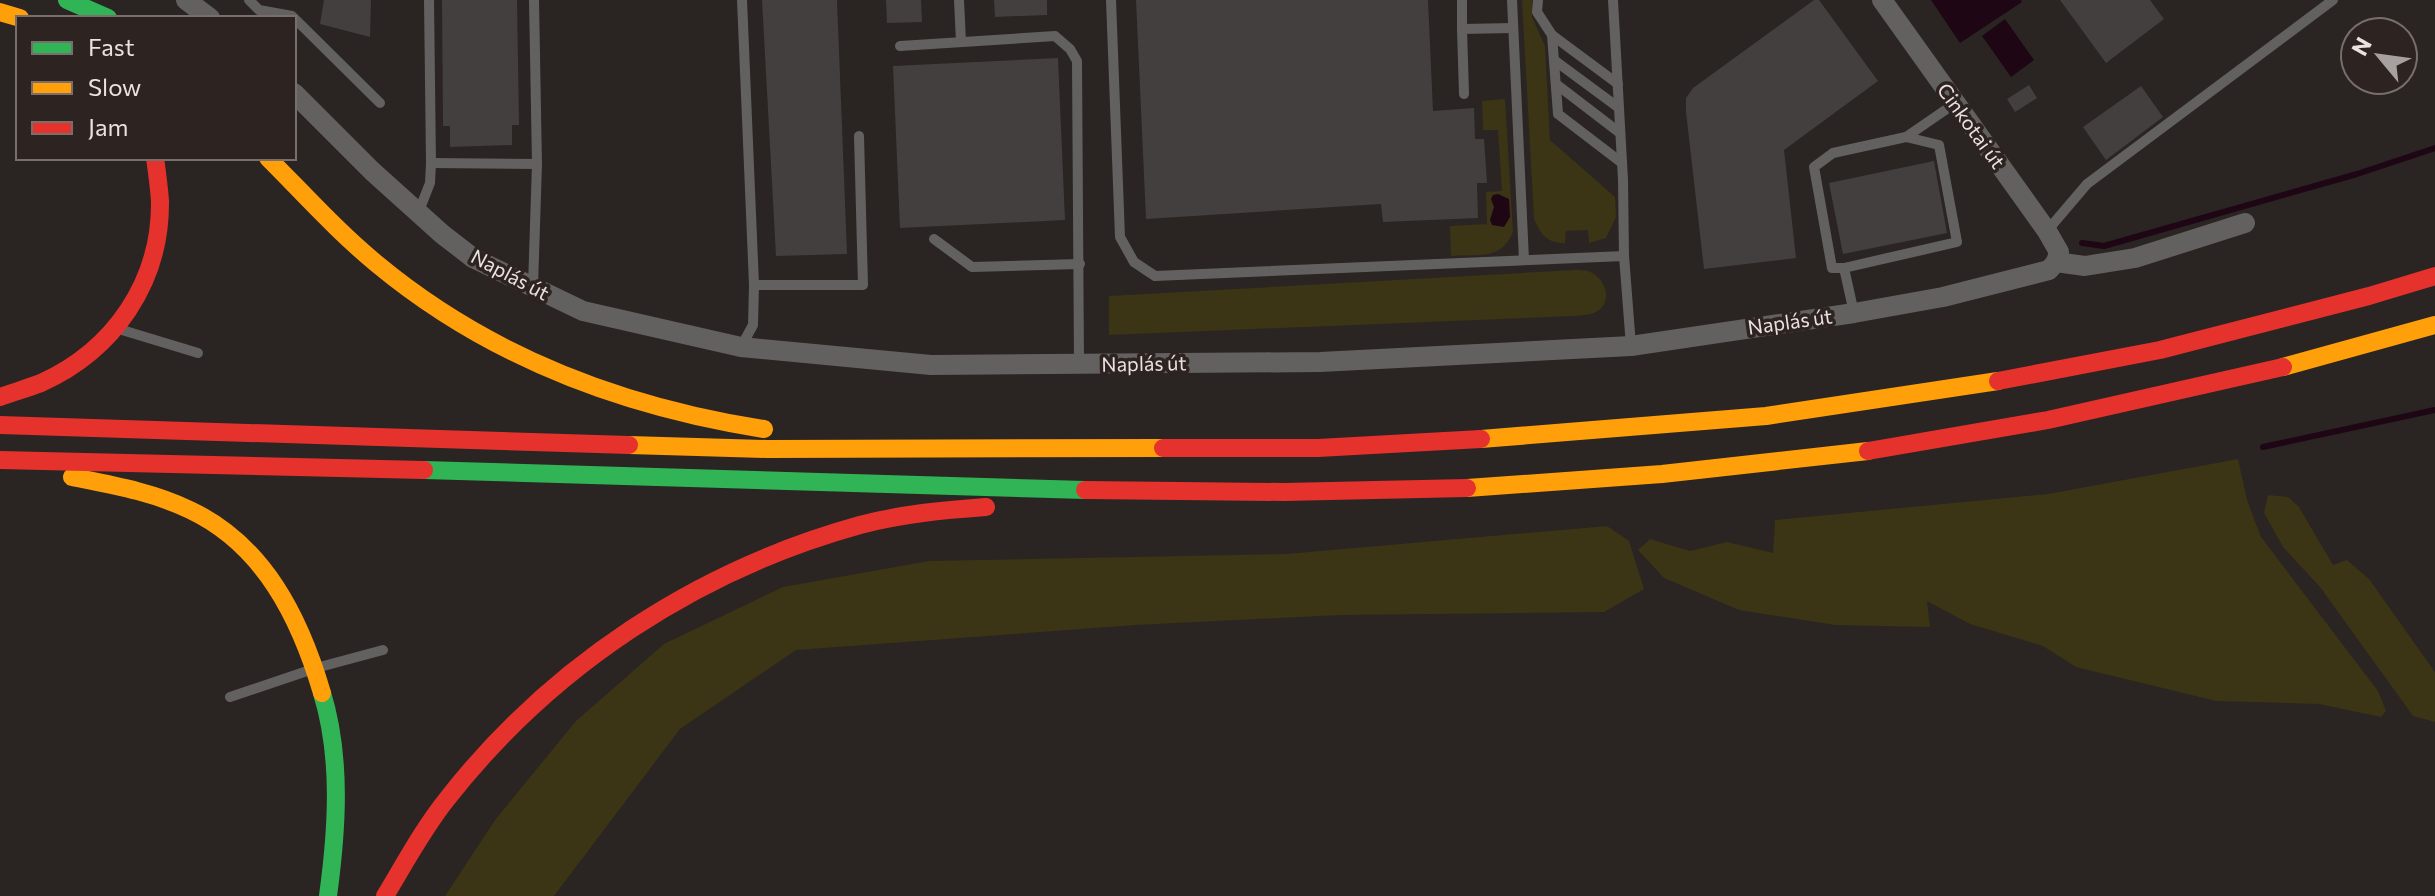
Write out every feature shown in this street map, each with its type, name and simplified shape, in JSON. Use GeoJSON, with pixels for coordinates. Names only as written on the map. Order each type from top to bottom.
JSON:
{"type":"FeatureCollection","features":[{"type":"Feature","properties":{"kind":"highway"},"geometry":{"type":"LineString","coordinates":[[67,0],[103,16]]}},
{"type":"Feature","properties":{"kind":"highway"},"geometry":{"type":"LineString","coordinates":[[0,397],[58,376],[81,362],[116,328],[134,305],[149,274],[162,213],[155,160]]}},
{"type":"Feature","properties":{"kind":"highway"},"geometry":{"type":"LineString","coordinates":[[270,160],[389,274],[460,323],[512,353],[570,379],[657,409],[727,425],[801,434],[872,448]]}},
{"type":"Feature","properties":{"kind":"highway"},"geometry":{"type":"LineString","coordinates":[[0,425],[751,449],[915,450],[1318,448],[1641,429],[1766,416],[1988,383],[2160,350],[2435,276]]}},
{"type":"Feature","properties":{"kind":"highway"},"geometry":{"type":"LineString","coordinates":[[0,461],[1084,490],[1301,492],[1547,483],[1768,463],[1987,432],[2272,371],[2435,325]]}},
{"type":"Feature","properties":{"kind":"highway"},"geometry":{"type":"LineString","coordinates":[[0,461],[153,493],[227,531],[256,560],[279,590],[297,622],[316,668],[327,709],[337,785],[337,832],[328,896]]}},
{"type":"Feature","properties":{"kind":"highway"},"geometry":{"type":"LineString","coordinates":[[385,896],[447,799],[500,738],[587,659],[674,601],[798,544],[863,525],[944,510],[1030,503],[1084,490]]}},
{"type":"Feature","properties":{"kind":"street"},"geometry":{"type":"LineString","coordinates":[[186,0],[207,16]]}},
{"type":"Feature","properties":{"kind":"street","name":"Cinkotai út"},"geometry":{"type":"LineString","coordinates":[[1882,0],[2047,231],[2057,257]]}},
{"type":"Feature","properties":{"kind":"street","name":"Naplás út"},"geometry":{"type":"LineString","coordinates":[[296,95],[372,171],[473,258],[583,311],[741,347],[931,365],[1320,362],[1631,346],[1943,297],[2049,270],[2057,257]]}},
{"type":"Feature","properties":{"kind":"street"},"geometry":{"type":"LineString","coordinates":[[2057,257],[2085,266],[2135,258],[2245,223]]}},
{"type":"Feature","properties":{"kind":"lane"},"geometry":{"type":"LineString","coordinates":[[249,0],[257,14],[292,16]]}},
{"type":"Feature","properties":{"kind":"lane"},"geometry":{"type":"LineString","coordinates":[[419,211],[430,183],[431,163],[429,0]]}},
{"type":"Feature","properties":{"kind":"lane"},"geometry":{"type":"LineString","coordinates":[[533,288],[537,164],[534,0]]}},
{"type":"Feature","properties":{"kind":"lane"},"geometry":{"type":"LineString","coordinates":[[741,347],[753,325],[754,285],[742,0]]}},
{"type":"Feature","properties":{"kind":"lane"},"geometry":{"type":"LineString","coordinates":[[959,0],[961,42]]}},
{"type":"Feature","properties":{"kind":"lane"},"geometry":{"type":"LineString","coordinates":[[1111,0],[1120,237],[1134,262],[1155,276],[1624,256]]}},
{"type":"Feature","properties":{"kind":"lane"},"geometry":{"type":"LineString","coordinates":[[1462,0],[1464,94]]}},
{"type":"Feature","properties":{"kind":"lane"},"geometry":{"type":"LineString","coordinates":[[1512,0],[1524,260]]}},
{"type":"Feature","properties":{"kind":"lane"},"geometry":{"type":"LineString","coordinates":[[1538,0],[1537,12],[1552,35],[1618,84]]}},
{"type":"Feature","properties":{"kind":"lane"},"geometry":{"type":"LineString","coordinates":[[1613,0],[1631,346]]}},
{"type":"Feature","properties":{"kind":"lane"},"geometry":{"type":"LineString","coordinates":[[2047,231],[2087,184],[2333,0]]}},
{"type":"Feature","properties":{"kind":"lane"},"geometry":{"type":"LineString","coordinates":[[296,20],[380,103]]}},
{"type":"Feature","properties":{"kind":"lane"},"geometry":{"type":"LineString","coordinates":[[1462,29],[1513,28]]}},
{"type":"Feature","properties":{"kind":"lane"},"geometry":{"type":"LineString","coordinates":[[1552,35],[1558,114],[1622,163]]}},
{"type":"Feature","properties":{"kind":"lane"},"geometry":{"type":"LineString","coordinates":[[900,46],[1055,36],[1070,49],[1077,61],[1079,364]]}},
{"type":"Feature","properties":{"kind":"lane"},"geometry":{"type":"LineString","coordinates":[[1554,60],[1619,108]]}},
{"type":"Feature","properties":{"kind":"lane"},"geometry":{"type":"LineString","coordinates":[[1556,84],[1620,133]]}},
{"type":"Feature","properties":{"kind":"lane"},"geometry":{"type":"LineString","coordinates":[[1906,137],[1939,145],[1957,242],[1844,268],[1832,268],[1814,167],[1833,153],[1906,137],[1954,104]]}},
{"type":"Feature","properties":{"kind":"lane"},"geometry":{"type":"LineString","coordinates":[[754,285],[863,285],[859,136]]}},
{"type":"Feature","properties":{"kind":"lane"},"geometry":{"type":"LineString","coordinates":[[431,163],[537,164]]}},
{"type":"Feature","properties":{"kind":"lane"},"geometry":{"type":"LineString","coordinates":[[934,239],[972,267],[1080,264]]}},
{"type":"Feature","properties":{"kind":"lane"},"geometry":{"type":"LineString","coordinates":[[1844,268],[1854,313]]}},
{"type":"Feature","properties":{"kind":"lane"},"geometry":{"type":"LineString","coordinates":[[116,328],[198,353]]}},
{"type":"Feature","properties":{"kind":"lane"},"geometry":{"type":"LineString","coordinates":[[230,697],[316,668],[383,650]]}},
{"type":"Feature","properties":{"kind":"shaded area"},"geometry":{"type":"Polygon","coordinates":[[[1522,0],[1532,0],[1532,17],[1545,46],[1550,140],[1615,197],[1616,217],[1606,238],[1589,243],[1588,230],[1566,231],[1565,243],[1554,242],[1542,234],[1534,219],[1522,0]]]}},
{"type":"Feature","properties":{"kind":"shaded area"},"geometry":{"type":"Polygon","coordinates":[[[1931,0],[2021,0],[2022,2],[1960,43],[1931,0]]]}},
{"type":"Feature","properties":{"kind":"shaded area"},"geometry":{"type":"Polygon","coordinates":[[[2005,19],[2034,60],[2011,77],[1982,36],[2005,19]]]}},
{"type":"Feature","properties":{"kind":"shaded area"},"geometry":{"type":"Polygon","coordinates":[[[1505,99],[1513,232],[1502,248],[1495,252],[1451,256],[1450,226],[1487,224],[1486,192],[1502,191],[1498,130],[1483,130],[1482,101],[1505,99]]]}},
{"type":"Feature","properties":{"kind":"shaded area"},"geometry":{"type":"Polygon","coordinates":[[[1498,194],[1509,199],[1510,217],[1504,227],[1492,225],[1490,220],[1494,207],[1491,199],[1498,194]]]}},
{"type":"Feature","properties":{"kind":"shaded area"},"geometry":{"type":"Polygon","coordinates":[[[1575,270],[1594,274],[1606,290],[1602,308],[1594,313],[1109,335],[1109,296],[1575,270]]]}},
{"type":"Feature","properties":{"kind":"shaded area"},"geometry":{"type":"Polygon","coordinates":[[[2238,459],[2247,500],[2261,537],[2378,691],[2386,711],[2381,717],[2319,704],[2216,701],[2076,667],[2043,646],[1970,624],[1927,601],[1930,627],[1835,625],[1739,610],[1664,578],[1638,550],[1650,539],[1690,551],[1727,542],[1773,553],[1775,520],[2048,494],[2238,459]]]}},
{"type":"Feature","properties":{"kind":"shaded area"},"geometry":{"type":"Polygon","coordinates":[[[2268,495],[2288,497],[2299,507],[2333,565],[2347,560],[2369,579],[2435,672],[2435,722],[2413,716],[2320,587],[2283,547],[2264,513],[2268,495]]]}},
{"type":"Feature","properties":{"kind":"shaded area"},"geometry":{"type":"Polygon","coordinates":[[[1607,526],[1629,541],[1644,589],[1604,612],[1340,615],[1136,625],[796,650],[680,729],[554,896],[445,896],[495,820],[576,721],[664,644],[783,587],[929,561],[1286,554],[1607,526]]]}},
{"type":"Feature","properties":{"kind":"building"},"geometry":{"type":"Polygon","coordinates":[[[324,0],[371,0],[370,37],[320,24],[324,0]]]}},
{"type":"Feature","properties":{"kind":"building"},"geometry":{"type":"Polygon","coordinates":[[[442,0],[517,0],[519,125],[512,125],[512,145],[450,147],[450,126],[443,126],[442,0]]]}},
{"type":"Feature","properties":{"kind":"building"},"geometry":{"type":"Polygon","coordinates":[[[762,0],[837,0],[847,254],[776,256],[762,0]]]}},
{"type":"Feature","properties":{"kind":"building"},"geometry":{"type":"Polygon","coordinates":[[[886,0],[921,0],[922,22],[887,23],[886,0]]]}},
{"type":"Feature","properties":{"kind":"building"},"geometry":{"type":"Polygon","coordinates":[[[994,0],[1047,0],[1047,15],[995,17],[994,0]]]}},
{"type":"Feature","properties":{"kind":"building"},"geometry":{"type":"Polygon","coordinates":[[[1136,0],[1428,0],[1433,111],[1474,108],[1475,139],[1484,139],[1487,183],[1477,183],[1478,218],[1383,222],[1381,204],[1146,219],[1136,0]]]}},
{"type":"Feature","properties":{"kind":"building"},"geometry":{"type":"Polygon","coordinates":[[[1814,0],[1819,0],[1878,81],[1784,150],[1796,258],[1704,269],[1686,98],[1693,88],[1814,0]]]}},
{"type":"Feature","properties":{"kind":"building"},"geometry":{"type":"Polygon","coordinates":[[[2060,0],[2150,0],[2164,19],[2106,63],[2060,0]]]}},
{"type":"Feature","properties":{"kind":"building"},"geometry":{"type":"Polygon","coordinates":[[[1058,58],[1065,220],[900,228],[893,66],[1058,58]]]}},
{"type":"Feature","properties":{"kind":"building"},"geometry":{"type":"Polygon","coordinates":[[[2029,85],[2037,98],[2015,112],[2007,99],[2029,85]]]}},
{"type":"Feature","properties":{"kind":"building"},"geometry":{"type":"Polygon","coordinates":[[[2141,86],[2163,117],[2106,160],[2083,127],[2141,86]]]}},
{"type":"Feature","properties":{"kind":"building"},"geometry":{"type":"Polygon","coordinates":[[[1934,161],[1947,233],[1843,254],[1829,183],[1934,161]]]}},
{"type":"Feature","properties":{"kind":"waterway"},"geometry":{"type":"LineString","coordinates":[[2082,243],[2104,246],[2357,174],[2435,148]]}},
{"type":"Feature","properties":{"kind":"waterway"},"geometry":{"type":"LineString","coordinates":[[2263,447],[2435,410]]}},
{"type":"Feature","properties":{"kind":"traffic: fast"},"geometry":{"type":"LineString","coordinates":[[67,0],[103,16]]}},
{"type":"Feature","properties":{"kind":"traffic: fast"},"geometry":{"type":"LineString","coordinates":[[424,470],[1085,490]]}},
{"type":"Feature","properties":{"kind":"traffic: fast"},"geometry":{"type":"LineString","coordinates":[[322,693],[333,743],[336,794],[328,896]]}},
{"type":"Feature","properties":{"kind":"traffic: slow"},"geometry":{"type":"LineString","coordinates":[[0,12],[16,17]]}},
{"type":"Feature","properties":{"kind":"traffic: slow"},"geometry":{"type":"LineString","coordinates":[[270,160],[377,264],[464,326],[559,373],[609,391],[660,407],[764,429]]}},
{"type":"Feature","properties":{"kind":"traffic: slow"},"geometry":{"type":"LineString","coordinates":[[2283,367],[2435,325]]}},
{"type":"Feature","properties":{"kind":"traffic: slow"},"geometry":{"type":"LineString","coordinates":[[1481,439],[1766,416],[1998,381]]}},
{"type":"Feature","properties":{"kind":"traffic: slow"},"geometry":{"type":"LineString","coordinates":[[629,445],[767,449],[1163,448]]}},
{"type":"Feature","properties":{"kind":"traffic: slow"},"geometry":{"type":"LineString","coordinates":[[1467,488],[1662,474],[1868,451]]}},
{"type":"Feature","properties":{"kind":"traffic: slow"},"geometry":{"type":"LineString","coordinates":[[72,477],[162,498],[216,525],[239,543],[276,586],[290,611],[322,693]]}},
{"type":"Feature","properties":{"kind":"traffic: jam"},"geometry":{"type":"LineString","coordinates":[[0,397],[41,383],[67,369],[91,352],[128,310],[152,259],[158,231],[160,201],[155,160]]}},
{"type":"Feature","properties":{"kind":"traffic: jam"},"geometry":{"type":"LineString","coordinates":[[1998,381],[2160,350],[2435,276]]}},
{"type":"Feature","properties":{"kind":"traffic: jam"},"geometry":{"type":"LineString","coordinates":[[1868,451],[2048,420],[2283,367]]}},
{"type":"Feature","properties":{"kind":"traffic: jam"},"geometry":{"type":"LineString","coordinates":[[0,425],[629,445]]}},
{"type":"Feature","properties":{"kind":"traffic: jam"},"geometry":{"type":"LineString","coordinates":[[1163,448],[1318,448],[1481,439]]}},
{"type":"Feature","properties":{"kind":"traffic: jam"},"geometry":{"type":"LineString","coordinates":[[0,460],[424,470]]}},
{"type":"Feature","properties":{"kind":"traffic: jam"},"geometry":{"type":"LineString","coordinates":[[1085,490],[1284,492],[1467,488]]}},
{"type":"Feature","properties":{"kind":"traffic: jam"},"geometry":{"type":"LineString","coordinates":[[385,896],[438,810],[488,751],[532,706],[631,629],[685,596],[741,568],[800,544],[891,518],[986,507]]}}]}
